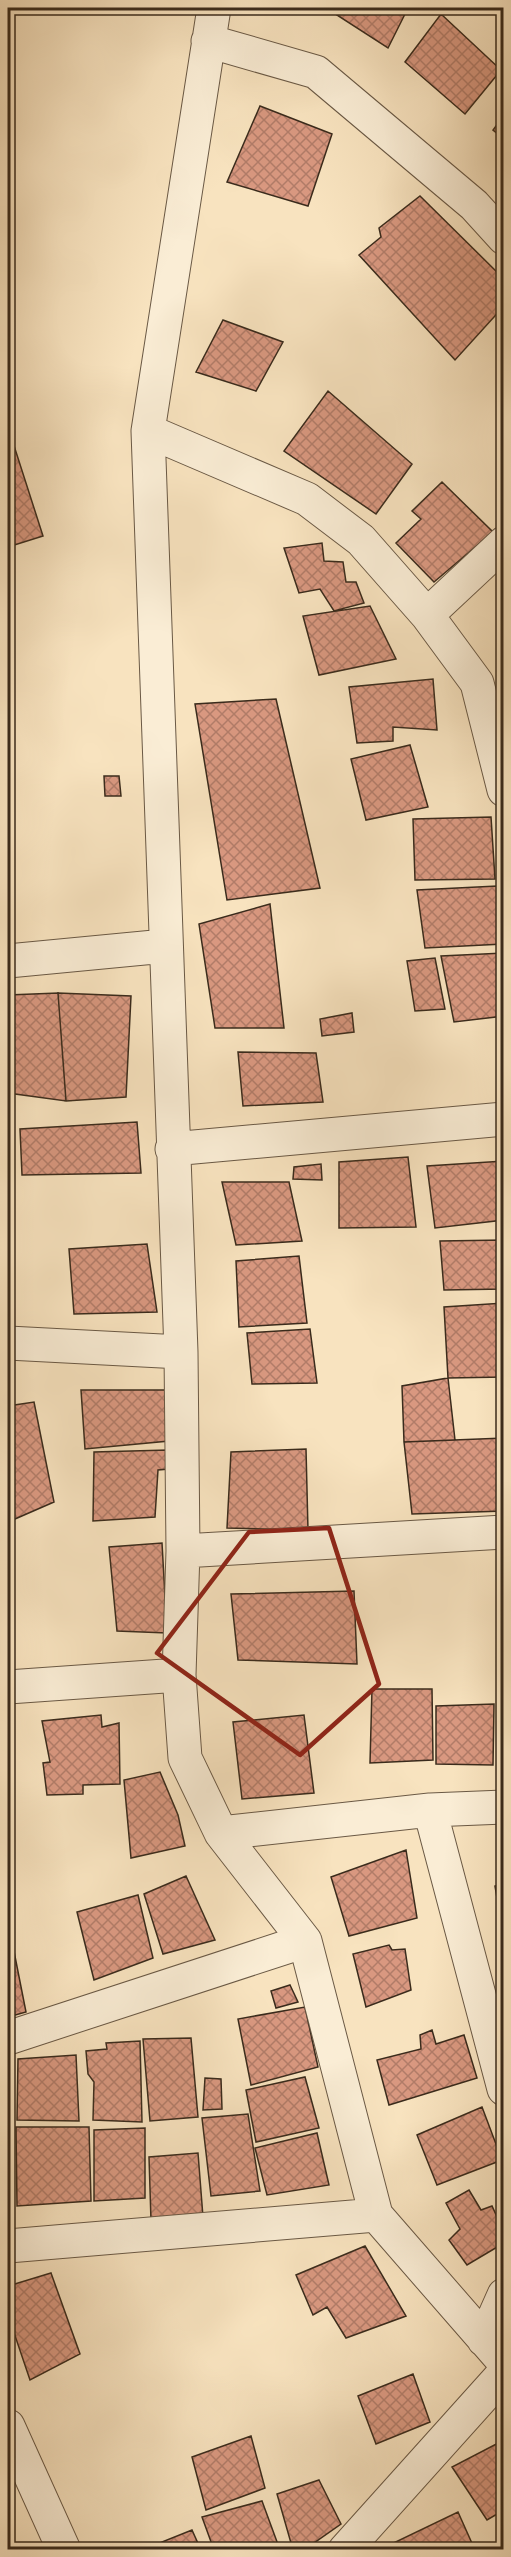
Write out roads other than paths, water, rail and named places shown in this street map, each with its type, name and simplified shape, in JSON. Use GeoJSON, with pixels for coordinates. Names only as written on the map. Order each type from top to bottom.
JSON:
{"type":"FeatureCollection","features":[{"type":"Feature","properties":{"kind":"street"},"geometry":{"type":"LineString","coordinates":[[214,8],[148,431],[181,1353],[183,1551],[178,1675],[185,1758],[221,1833],[305,1941],[376,2215],[494,2351]]}},
{"type":"Feature","properties":{"kind":"street"},"geometry":{"type":"LineString","coordinates":[[208,41],[316,72],[474,205],[504,238]]}},
{"type":"Feature","properties":{"kind":"street"},"geometry":{"type":"LineString","coordinates":[[148,431],[307,499],[361,540],[427,615],[477,683],[504,790]]}},
{"type":"Feature","properties":{"kind":"street"},"geometry":{"type":"LineString","coordinates":[[427,615],[504,543]]}},
{"type":"Feature","properties":{"kind":"street"},"geometry":{"type":"LineString","coordinates":[[8,961],[165,946]]}},
{"type":"Feature","properties":{"kind":"street"},"geometry":{"type":"LineString","coordinates":[[172,1149],[504,1119]]}},
{"type":"Feature","properties":{"kind":"street"},"geometry":{"type":"LineString","coordinates":[[8,1343],[181,1353]]}},
{"type":"Feature","properties":{"kind":"street"},"geometry":{"type":"LineString","coordinates":[[183,1551],[504,1532]]}},
{"type":"Feature","properties":{"kind":"street"},"geometry":{"type":"LineString","coordinates":[[8,1687],[178,1675]]}},
{"type":"Feature","properties":{"kind":"street"},"geometry":{"type":"LineString","coordinates":[[221,1833],[429,1810],[504,1807]]}},
{"type":"Feature","properties":{"kind":"street"},"geometry":{"type":"LineString","coordinates":[[429,1810],[504,2089]]}},
{"type":"Feature","properties":{"kind":"street"},"geometry":{"type":"LineString","coordinates":[[8,2038],[305,1941]]}},
{"type":"Feature","properties":{"kind":"street"},"geometry":{"type":"LineString","coordinates":[[8,2246],[376,2215]]}},
{"type":"Feature","properties":{"kind":"street"},"geometry":{"type":"LineString","coordinates":[[494,2351],[504,2295]]}},
{"type":"Feature","properties":{"kind":"street"},"geometry":{"type":"LineString","coordinates":[[345,2550],[504,2373]]}},
{"type":"Feature","properties":{"kind":"street"},"geometry":{"type":"LineString","coordinates":[[8,2426],[61,2548]]}}]}
